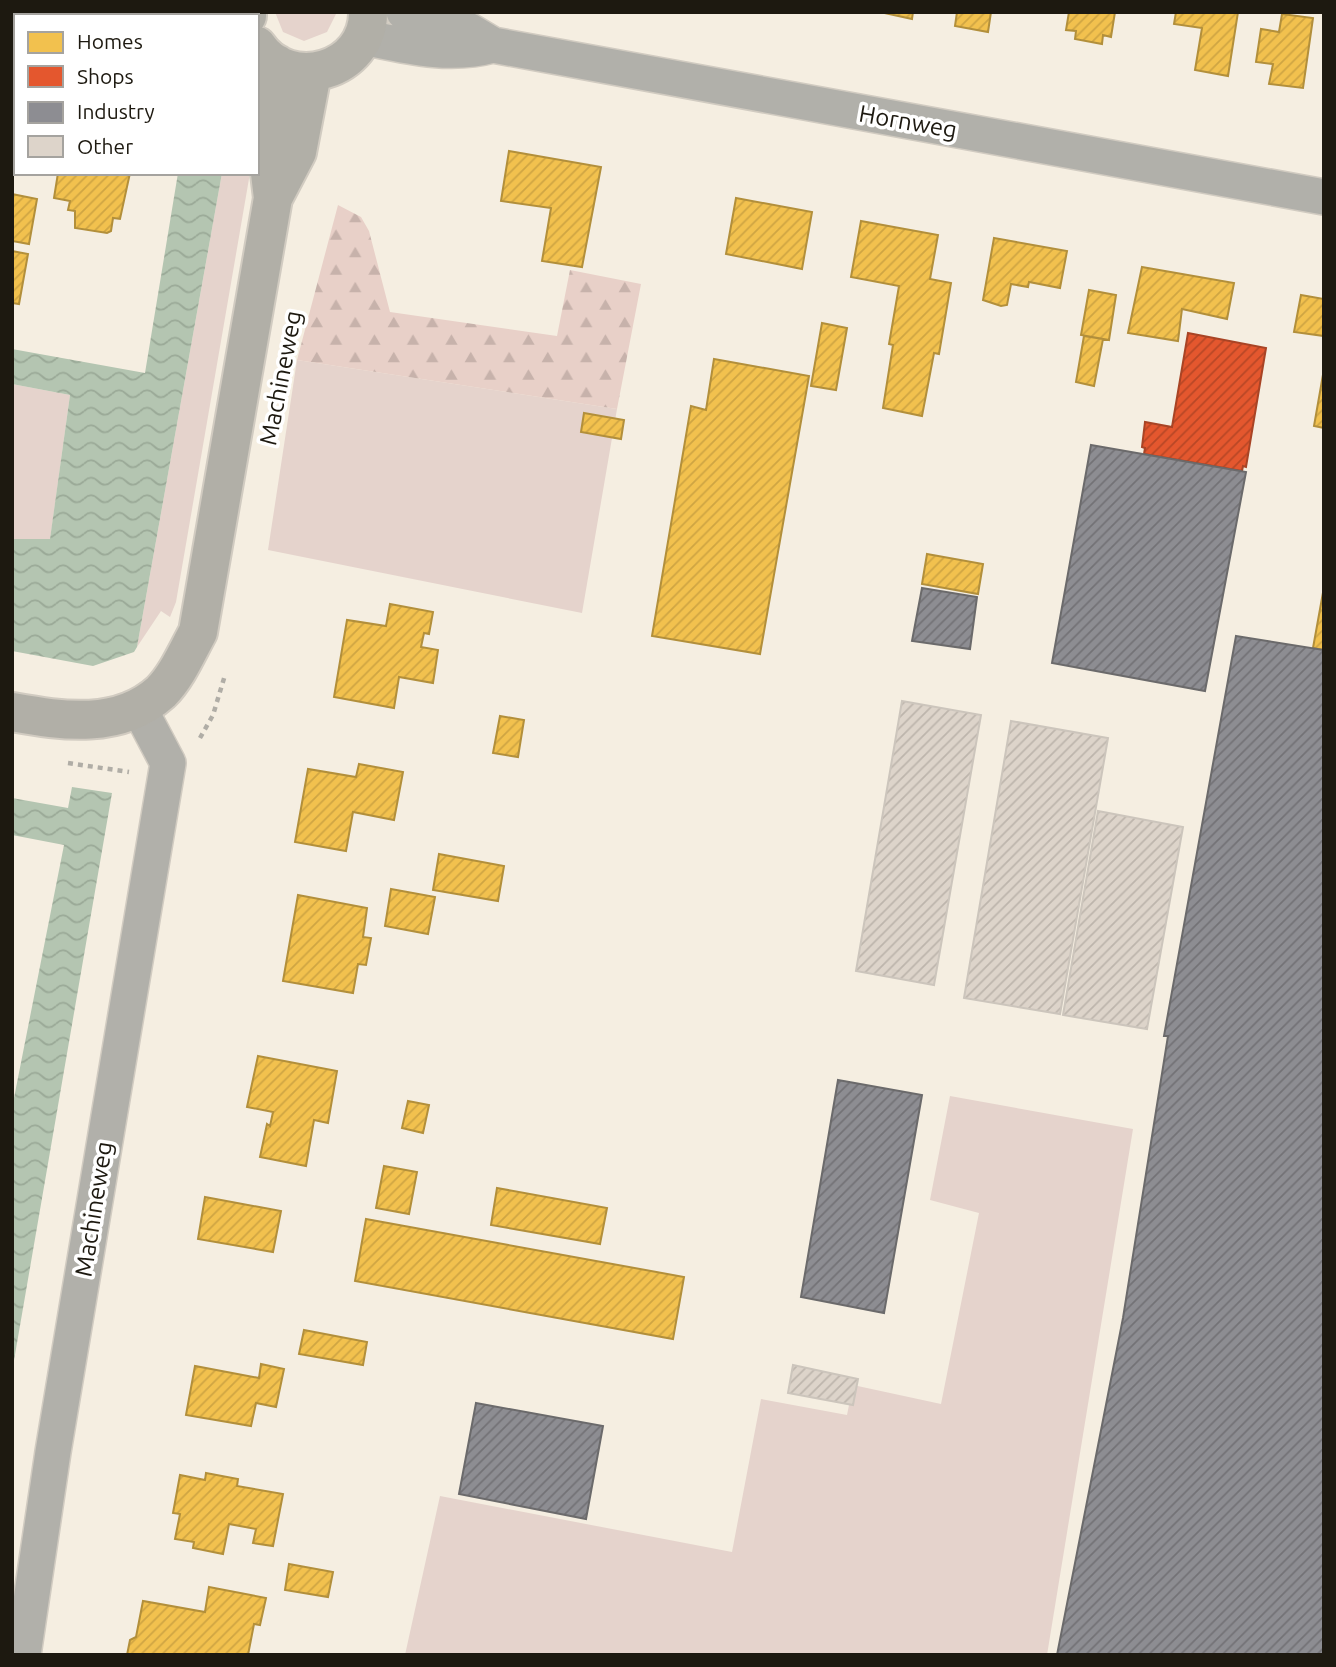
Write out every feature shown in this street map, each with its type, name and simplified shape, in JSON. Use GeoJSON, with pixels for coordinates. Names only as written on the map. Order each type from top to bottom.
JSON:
{"type":"FeatureCollection","features":[{"type":"Feature","properties":{"kind":"street","name":"Hornweg"},"geometry":{"type":"LineString","coordinates":[[404,12],[468,30],[493,45],[1324,197]]}},
{"type":"Feature","properties":{"kind":"street","name":"Hornweg"},"geometry":{"type":"LineString","coordinates":[[365,25],[418,48],[467,52],[493,45]]}},
{"type":"Feature","properties":{"kind":"street"},"geometry":{"type":"LineString","coordinates":[[282,61],[342,62],[365,25]]}},
{"type":"Feature","properties":{"kind":"street","name":"Machineweg"},"geometry":{"type":"LineString","coordinates":[[139,708],[162,691],[198,632],[274,198],[297,152],[282,61]]}},
{"type":"Feature","properties":{"kind":"street"},"geometry":{"type":"LineString","coordinates":[[12,712],[66,722],[109,718],[139,708],[168,763]]}},
{"type":"Feature","properties":{"kind":"street","name":"Machineweg"},"geometry":{"type":"LineString","coordinates":[[23,1655],[53,1452],[168,763]]}},
{"type":"Feature","properties":{"kind":"path"},"geometry":{"type":"LineString","coordinates":[[61,762],[109,771],[143,772],[168,763],[190,750],[203,734],[225,674]]}},
{"type":"Feature","properties":{"kind":"shaded area"},"geometry":{"type":"Polygon","coordinates":[[[275,12],[337,12],[327,32],[304,41],[283,32],[275,12]]]}},
{"type":"Feature","properties":{"kind":"shaded area"},"geometry":{"type":"Polygon","coordinates":[[[222,175],[250,175],[176,602],[170,617],[161,611],[137,647],[222,175]]]}},
{"type":"Feature","properties":{"kind":"shaded area"},"geometry":{"type":"Polygon","coordinates":[[[297,360],[617,409],[582,613],[268,550],[297,360]]]}},
{"type":"Feature","properties":{"kind":"shaded area"},"geometry":{"type":"Polygon","coordinates":[[[12,384],[70,395],[50,540],[12,539],[12,384]]]}},
{"type":"Feature","properties":{"kind":"shaded area"},"geometry":{"type":"Polygon","coordinates":[[[950,1096],[1133,1129],[1047,1655],[405,1655],[440,1496],[732,1552],[761,1399],[847,1415],[853,1385],[941,1404],[979,1213],[930,1200],[950,1096]]]}},
{"type":"Feature","properties":{"kind":"green space"},"geometry":{"type":"Polygon","coordinates":[[[338,205],[361,217],[369,231],[390,312],[557,336],[570,270],[641,284],[617,409],[297,360],[338,205]]]}},
{"type":"Feature","properties":{"kind":"water"},"geometry":{"type":"Polygon","coordinates":[[[178,175],[222,175],[137,647],[134,652],[93,666],[12,651],[12,539],[50,539],[70,395],[12,384],[12,349],[145,373],[178,175]]]}},
{"type":"Feature","properties":{"kind":"water"},"geometry":{"type":"Polygon","coordinates":[[[72,787],[112,793],[12,1372],[12,1108],[64,845],[12,835],[12,798],[68,808],[72,787]]]}},
{"type":"Feature","properties":{"kind":"building: Homes"},"geometry":{"type":"Polygon","coordinates":[[[880,12],[913,12],[912,19],[880,12]]]}},
{"type":"Feature","properties":{"kind":"building: Homes"},"geometry":{"type":"Polygon","coordinates":[[[957,12],[991,12],[988,32],[955,26],[957,12]]]}},
{"type":"Feature","properties":{"kind":"building: Homes"},"geometry":{"type":"Polygon","coordinates":[[[1069,12],[1115,12],[1111,37],[1103,35],[1102,44],[1075,39],[1076,31],[1066,30],[1069,12]]]}},
{"type":"Feature","properties":{"kind":"building: Homes"},"geometry":{"type":"Polygon","coordinates":[[[1176,12],[1238,12],[1228,76],[1195,70],[1202,28],[1174,24],[1176,12]]]}},
{"type":"Feature","properties":{"kind":"building: Homes"},"geometry":{"type":"Polygon","coordinates":[[[1282,14],[1313,18],[1303,88],[1269,84],[1273,64],[1256,62],[1261,29],[1279,32],[1282,14]]]}},
{"type":"Feature","properties":{"kind":"building: Homes"},"geometry":{"type":"Polygon","coordinates":[[[12,123],[14,150],[12,177],[12,123]]]}},
{"type":"Feature","properties":{"kind":"building: Homes"},"geometry":{"type":"Polygon","coordinates":[[[509,151],[601,167],[582,267],[542,261],[551,208],[501,201],[509,151]]]}},
{"type":"Feature","properties":{"kind":"building: Homes"},"geometry":{"type":"Polygon","coordinates":[[[58,175],[130,175],[120,219],[113,218],[111,231],[107,233],[75,228],[75,211],[68,210],[70,201],[54,198],[58,175]]]}},
{"type":"Feature","properties":{"kind":"building: Homes"},"geometry":{"type":"Polygon","coordinates":[[[12,194],[37,199],[29,244],[12,241],[12,194]]]}},
{"type":"Feature","properties":{"kind":"building: Homes"},"geometry":{"type":"Polygon","coordinates":[[[736,198],[812,212],[802,269],[726,254],[736,198]]]}},
{"type":"Feature","properties":{"kind":"building: Homes"},"geometry":{"type":"Polygon","coordinates":[[[861,221],[938,235],[930,279],[951,283],[939,354],[934,353],[922,416],[883,408],[893,345],[889,344],[899,286],[851,277],[861,221]]]}},
{"type":"Feature","properties":{"kind":"building: Homes"},"geometry":{"type":"Polygon","coordinates":[[[994,238],[1067,251],[1060,288],[1029,282],[1028,287],[1011,284],[1007,305],[1001,306],[983,300],[994,238]]]}},
{"type":"Feature","properties":{"kind":"building: Homes"},"geometry":{"type":"Polygon","coordinates":[[[12,251],[28,254],[19,304],[12,303],[12,251]]]}},
{"type":"Feature","properties":{"kind":"building: Homes"},"geometry":{"type":"Polygon","coordinates":[[[1142,267],[1234,283],[1227,319],[1182,309],[1178,341],[1128,333],[1142,267]]]}},
{"type":"Feature","properties":{"kind":"building: Homes"},"geometry":{"type":"Polygon","coordinates":[[[1089,290],[1116,295],[1109,340],[1081,335],[1089,290]]]}},
{"type":"Feature","properties":{"kind":"building: Homes"},"geometry":{"type":"Polygon","coordinates":[[[1301,295],[1324,299],[1324,336],[1294,332],[1301,295]]]}},
{"type":"Feature","properties":{"kind":"building: Homes"},"geometry":{"type":"Polygon","coordinates":[[[822,323],[847,328],[836,390],[811,386],[822,323]]]}},
{"type":"Feature","properties":{"kind":"building: Homes"},"geometry":{"type":"Polygon","coordinates":[[[1084,336],[1103,339],[1094,386],[1076,382],[1084,336]]]}},
{"type":"Feature","properties":{"kind":"building: Homes"},"geometry":{"type":"Polygon","coordinates":[[[714,359],[809,376],[760,654],[652,636],[691,406],[706,410],[714,359]]]}},
{"type":"Feature","properties":{"kind":"building: Homes"},"geometry":{"type":"Polygon","coordinates":[[[1324,369],[1324,428],[1314,426],[1324,369]]]}},
{"type":"Feature","properties":{"kind":"building: Homes"},"geometry":{"type":"Polygon","coordinates":[[[584,413],[624,420],[621,439],[581,432],[584,413]]]}},
{"type":"Feature","properties":{"kind":"building: Homes"},"geometry":{"type":"Polygon","coordinates":[[[927,554],[983,564],[978,594],[922,584],[927,554]]]}},
{"type":"Feature","properties":{"kind":"building: Homes"},"geometry":{"type":"Polygon","coordinates":[[[1324,587],[1324,650],[1313,648],[1324,587]]]}},
{"type":"Feature","properties":{"kind":"building: Homes"},"geometry":{"type":"Polygon","coordinates":[[[390,604],[433,612],[429,634],[424,633],[421,647],[438,650],[433,683],[399,677],[394,708],[334,697],[347,620],[386,626],[390,604]]]}},
{"type":"Feature","properties":{"kind":"building: Homes"},"geometry":{"type":"Polygon","coordinates":[[[500,716],[524,720],[518,757],[493,753],[500,716]]]}},
{"type":"Feature","properties":{"kind":"building: Homes"},"geometry":{"type":"Polygon","coordinates":[[[359,764],[403,772],[394,820],[353,812],[346,851],[295,842],[308,769],[356,777],[359,764]]]}},
{"type":"Feature","properties":{"kind":"building: Homes"},"geometry":{"type":"Polygon","coordinates":[[[439,854],[504,866],[498,901],[433,890],[439,854]]]}},
{"type":"Feature","properties":{"kind":"building: Homes"},"geometry":{"type":"Polygon","coordinates":[[[391,889],[435,897],[428,934],[385,926],[391,889]]]}},
{"type":"Feature","properties":{"kind":"building: Homes"},"geometry":{"type":"Polygon","coordinates":[[[298,895],[367,908],[363,937],[371,938],[366,965],[358,964],[353,993],[283,981],[298,895]]]}},
{"type":"Feature","properties":{"kind":"building: Homes"},"geometry":{"type":"Polygon","coordinates":[[[258,1056],[337,1071],[328,1123],[314,1120],[306,1166],[260,1157],[267,1124],[270,1126],[273,1112],[247,1107],[258,1056]]]}},
{"type":"Feature","properties":{"kind":"building: Homes"},"geometry":{"type":"Polygon","coordinates":[[[408,1101],[429,1105],[423,1133],[402,1128],[408,1101]]]}},
{"type":"Feature","properties":{"kind":"building: Homes"},"geometry":{"type":"Polygon","coordinates":[[[384,1166],[417,1172],[409,1214],[376,1208],[384,1166]]]}},
{"type":"Feature","properties":{"kind":"building: Homes"},"geometry":{"type":"Polygon","coordinates":[[[497,1188],[607,1208],[600,1244],[491,1225],[497,1188]]]}},
{"type":"Feature","properties":{"kind":"building: Homes"},"geometry":{"type":"Polygon","coordinates":[[[205,1197],[281,1211],[273,1252],[198,1239],[205,1197]]]}},
{"type":"Feature","properties":{"kind":"building: Homes"},"geometry":{"type":"Polygon","coordinates":[[[366,1219],[684,1277],[673,1339],[355,1281],[366,1219]]]}},
{"type":"Feature","properties":{"kind":"building: Homes"},"geometry":{"type":"Polygon","coordinates":[[[304,1330],[367,1342],[363,1365],[299,1354],[304,1330]]]}},
{"type":"Feature","properties":{"kind":"building: Homes"},"geometry":{"type":"Polygon","coordinates":[[[261,1364],[284,1369],[276,1407],[256,1403],[251,1426],[186,1415],[195,1366],[259,1378],[261,1364]]]}},
{"type":"Feature","properties":{"kind":"building: Homes"},"geometry":{"type":"Polygon","coordinates":[[[206,1473],[238,1479],[237,1486],[283,1494],[273,1546],[253,1543],[256,1529],[229,1524],[223,1554],[193,1548],[194,1542],[175,1539],[180,1514],[173,1513],[180,1475],[205,1480],[206,1473]]]}},
{"type":"Feature","properties":{"kind":"building: Homes"},"geometry":{"type":"Polygon","coordinates":[[[289,1564],[333,1572],[328,1597],[285,1590],[289,1564]]]}},
{"type":"Feature","properties":{"kind":"building: Homes"},"geometry":{"type":"Polygon","coordinates":[[[209,1587],[266,1598],[260,1625],[254,1624],[248,1655],[127,1655],[130,1640],[136,1637],[143,1601],[205,1612],[209,1587]]]}},
{"type":"Feature","properties":{"kind":"building: Shops"},"geometry":{"type":"Polygon","coordinates":[[[1188,333],[1266,348],[1246,467],[1243,466],[1242,471],[1144,454],[1145,448],[1142,447],[1145,422],[1172,427],[1188,333]]]}},
{"type":"Feature","properties":{"kind":"building: Industry"},"geometry":{"type":"Polygon","coordinates":[[[1091,445],[1246,472],[1205,691],[1052,663],[1091,445]]]}},
{"type":"Feature","properties":{"kind":"building: Industry"},"geometry":{"type":"Polygon","coordinates":[[[922,588],[977,597],[970,649],[912,641],[922,588]]]}},
{"type":"Feature","properties":{"kind":"building: Industry"},"geometry":{"type":"Polygon","coordinates":[[[1236,636],[1324,650],[1324,1655],[1057,1655],[1123,1318],[1168,1036],[1164,1036],[1236,636]]]}},
{"type":"Feature","properties":{"kind":"building: Industry"},"geometry":{"type":"Polygon","coordinates":[[[838,1080],[922,1095],[884,1313],[801,1297],[838,1080]]]}},
{"type":"Feature","properties":{"kind":"building: Industry"},"geometry":{"type":"Polygon","coordinates":[[[476,1403],[603,1426],[586,1519],[459,1494],[476,1403]]]}},
{"type":"Feature","properties":{"kind":"building: Other"},"geometry":{"type":"Polygon","coordinates":[[[902,701],[981,715],[934,985],[856,971],[902,701]]]}},
{"type":"Feature","properties":{"kind":"building: Other"},"geometry":{"type":"Polygon","coordinates":[[[1011,721],[1108,738],[1060,1014],[964,998],[1011,721]]]}},
{"type":"Feature","properties":{"kind":"building: Other"},"geometry":{"type":"Polygon","coordinates":[[[1098,811],[1183,827],[1147,1029],[1063,1015],[1098,811]]]}},
{"type":"Feature","properties":{"kind":"building: Other"},"geometry":{"type":"Polygon","coordinates":[[[793,1365],[858,1379],[853,1405],[788,1393],[793,1365]]]}}]}
